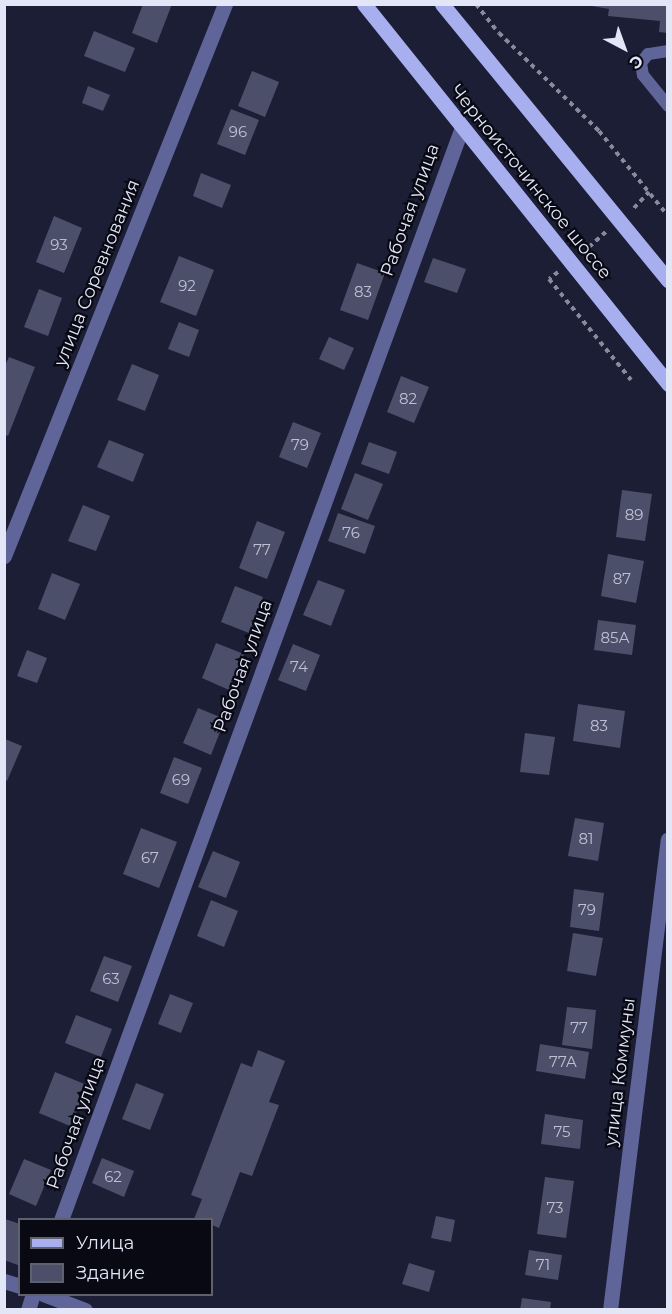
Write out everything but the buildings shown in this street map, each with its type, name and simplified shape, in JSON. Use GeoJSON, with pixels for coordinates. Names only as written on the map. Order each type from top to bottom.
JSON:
{"type":"FeatureCollection","features":[{"type":"Feature","properties":{"kind":"main road","name":"Черноисточинское шоссе"},"geometry":{"type":"LineString","coordinates":[[364,4],[668,384]]}},
{"type":"Feature","properties":{"kind":"main road"},"geometry":{"type":"LineString","coordinates":[[442,4],[668,280]]}},
{"type":"Feature","properties":{"kind":"street","name":"улица Соревнования"},"geometry":{"type":"LineString","coordinates":[[4,556],[225,4]]}},
{"type":"Feature","properties":{"kind":"street","name":"Рабочая улица"},"geometry":{"type":"LineString","coordinates":[[62,1218],[462,127]]}},
{"type":"Feature","properties":{"kind":"street","name":"улица Коммуны"},"geometry":{"type":"LineString","coordinates":[[610,1310],[668,840]]}},
{"type":"Feature","properties":{"kind":"street"},"geometry":{"type":"LineString","coordinates":[[48,1296],[85,1310]]}},
{"type":"Feature","properties":{"kind":"lane"},"geometry":{"type":"LineString","coordinates":[[668,51],[648,54],[641,63],[643,75],[668,106]]}},
{"type":"Feature","properties":{"kind":"path"},"geometry":{"type":"LineString","coordinates":[[476,4],[499,33],[599,131],[668,216]]}},
{"type":"Feature","properties":{"kind":"path"},"geometry":{"type":"LineString","coordinates":[[634,208],[649,192]]}},
{"type":"Feature","properties":{"kind":"path"},"geometry":{"type":"LineString","coordinates":[[590,247],[610,229]]}},
{"type":"Feature","properties":{"kind":"path"},"geometry":{"type":"LineString","coordinates":[[561,270],[549,279],[631,380]]}}]}
